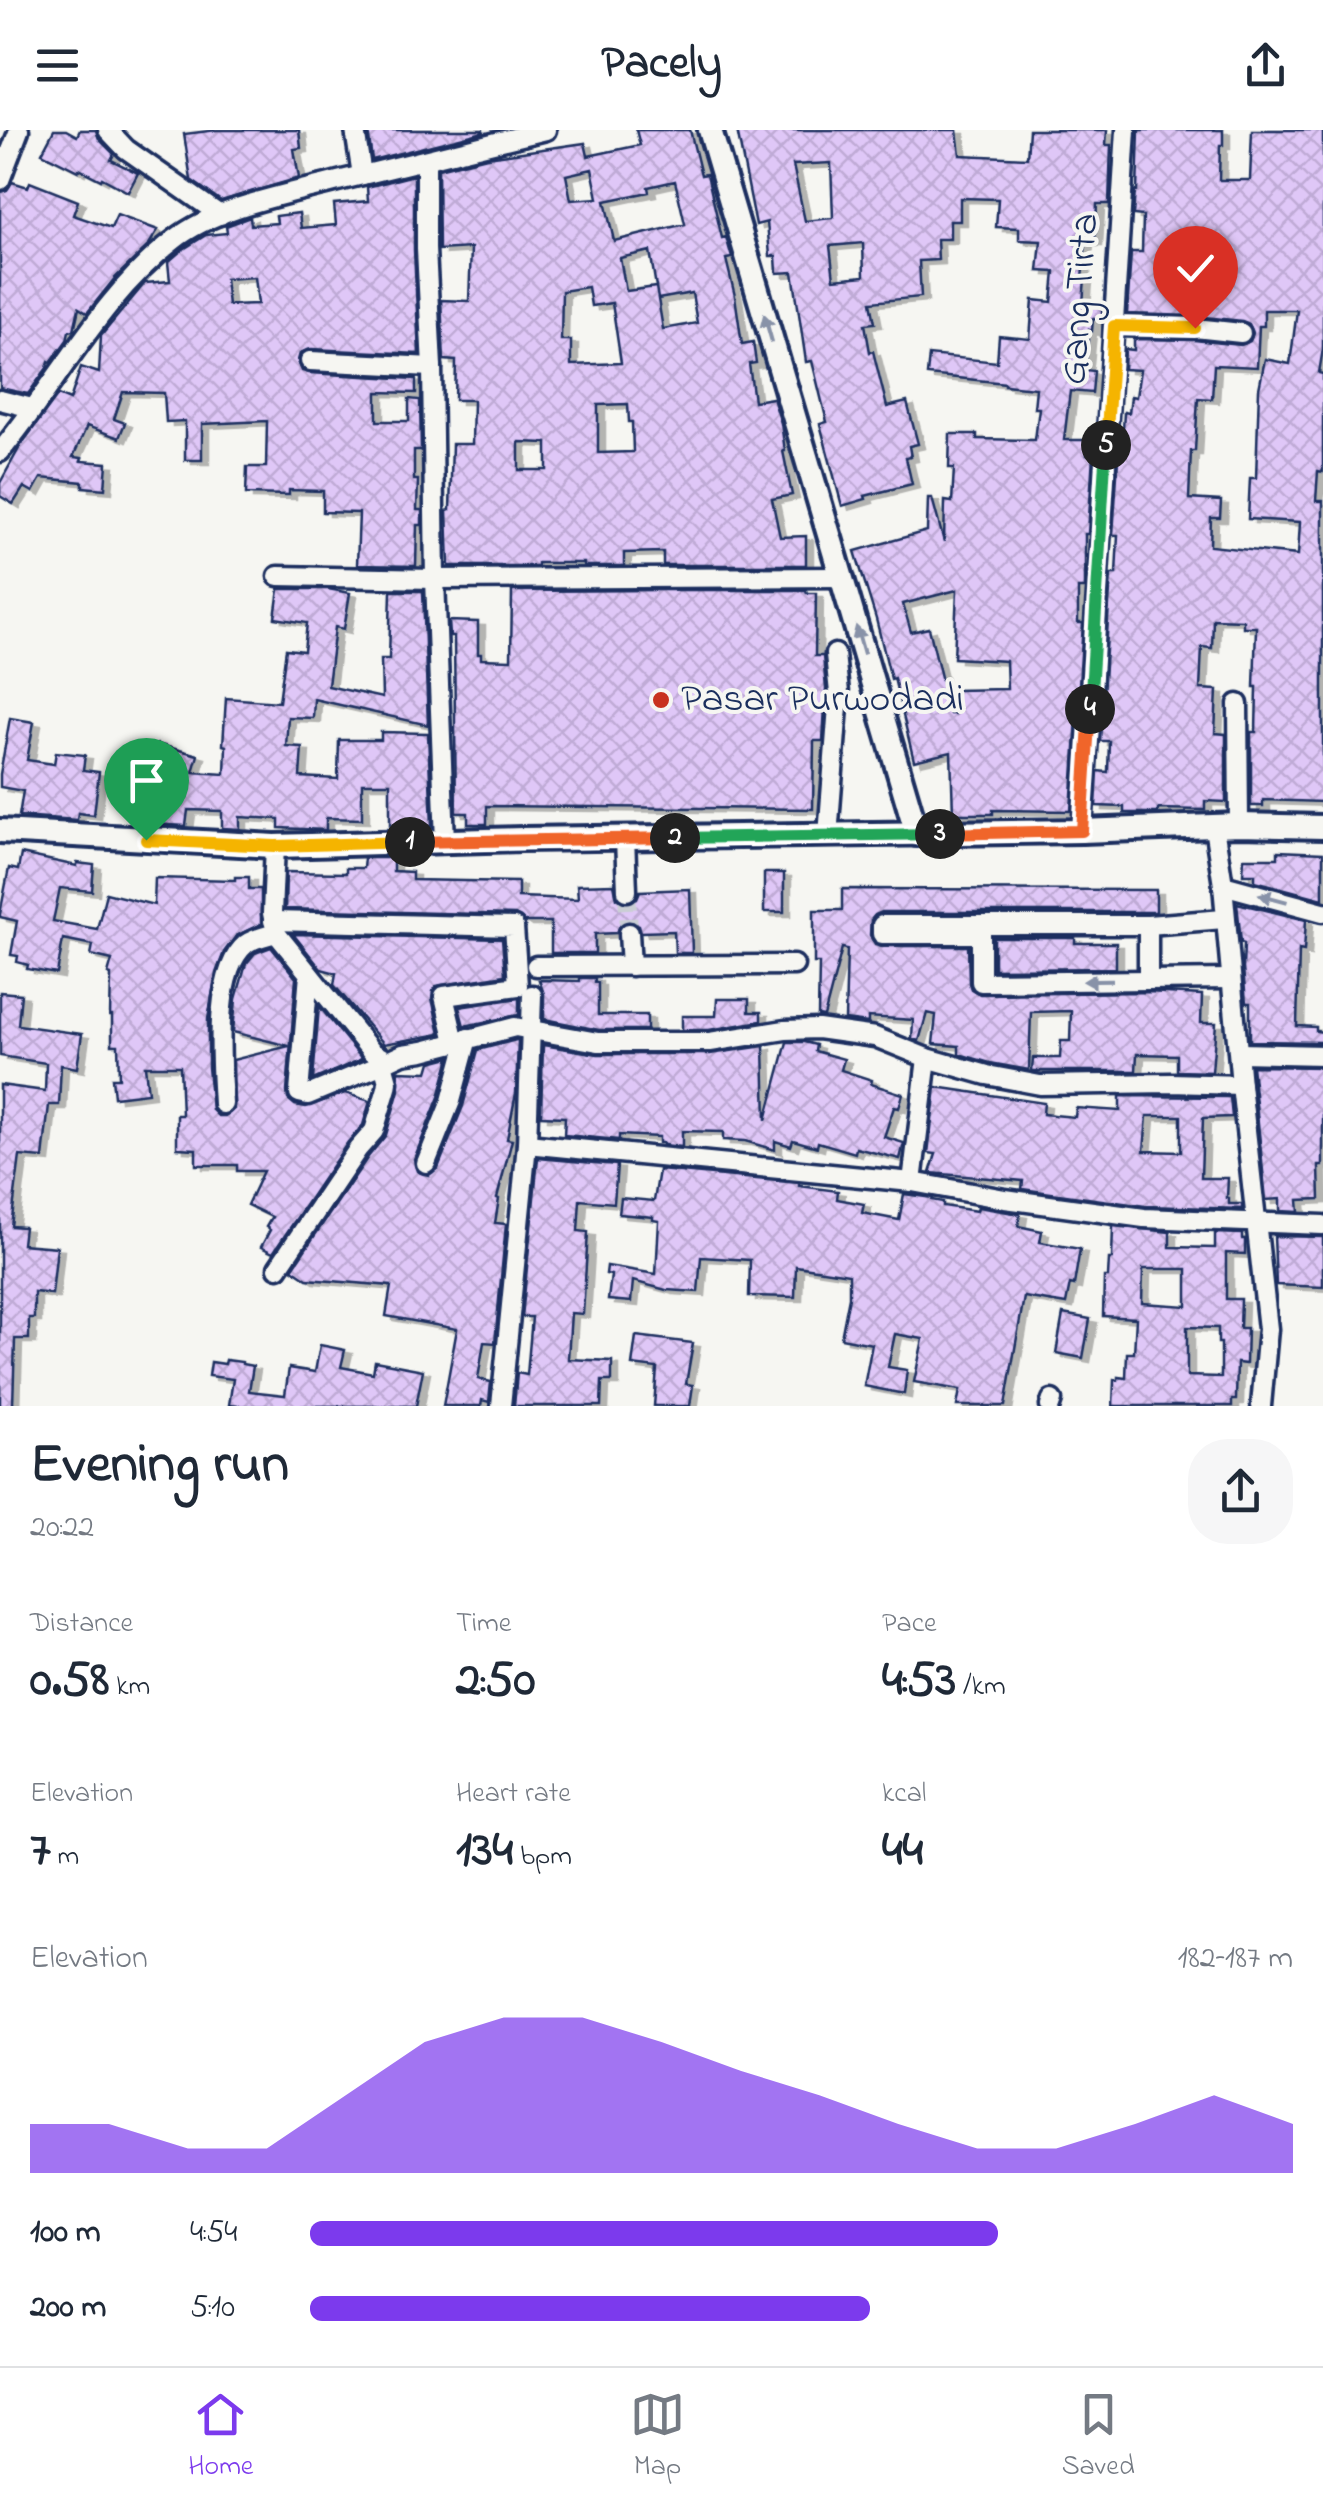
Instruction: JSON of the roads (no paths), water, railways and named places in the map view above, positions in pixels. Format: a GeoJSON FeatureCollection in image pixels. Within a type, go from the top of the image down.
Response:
{"type":"FeatureCollection","features":[{"type":"Feature","properties":{"kind":"main road"},"geometry":{"type":"LineString","coordinates":[[710,130],[917,834]]}},
{"type":"Feature","properties":{"kind":"main road"},"geometry":{"type":"LineString","coordinates":[[0,853],[8,832],[275,846],[1239,825],[1323,827]]}},
{"type":"Feature","properties":{"kind":"street"},"geometry":{"type":"LineString","coordinates":[[2,175],[18,130]]}},
{"type":"Feature","properties":{"kind":"street"},"geometry":{"type":"LineString","coordinates":[[108,130],[126,149],[220,215]]}},
{"type":"Feature","properties":{"kind":"street"},"geometry":{"type":"LineString","coordinates":[[355,130],[362,175]]}},
{"type":"Feature","properties":{"kind":"street"},"geometry":{"type":"LineString","coordinates":[[0,452],[76,347],[142,269],[176,238],[236,207],[546,130]]}},
{"type":"Feature","properties":{"kind":"street","name":"Gang Tirta"},"geometry":{"type":"LineString","coordinates":[[1082,831],[1126,130]]}},
{"type":"Feature","properties":{"kind":"street"},"geometry":{"type":"LineString","coordinates":[[426,160],[445,842]]}},
{"type":"Feature","properties":{"kind":"street"},"geometry":{"type":"LineString","coordinates":[[1114,326],[1242,333]]}},
{"type":"Feature","properties":{"kind":"street"},"geometry":{"type":"LineString","coordinates":[[310,361],[432,367]]}},
{"type":"Feature","properties":{"kind":"street"},"geometry":{"type":"LineString","coordinates":[[0,400],[32,408]]}},
{"type":"Feature","properties":{"kind":"street"},"geometry":{"type":"LineString","coordinates":[[278,576],[841,577]]}},
{"type":"Feature","properties":{"kind":"street"},"geometry":{"type":"LineString","coordinates":[[828,836],[839,693],[835,654]]}},
{"type":"Feature","properties":{"kind":"street"},"geometry":{"type":"LineString","coordinates":[[1238,704],[1239,825]]}},
{"type":"Feature","properties":{"kind":"street"},"geometry":{"type":"LineString","coordinates":[[1214,826],[1268,1329],[1261,1406]]}},
{"type":"Feature","properties":{"kind":"street"},"geometry":{"type":"LineString","coordinates":[[625,838],[628,891]]}},
{"type":"Feature","properties":{"kind":"street"},"geometry":{"type":"LineString","coordinates":[[275,846],[274,927],[372,1052],[386,1063],[387,1088],[374,1131],[278,1268]]}},
{"type":"Feature","properties":{"kind":"street"},"geometry":{"type":"LineString","coordinates":[[1223,885],[1323,912]]}},
{"type":"Feature","properties":{"kind":"street"},"geometry":{"type":"LineString","coordinates":[[1224,920],[981,930],[982,982],[1230,979]]}},
{"type":"Feature","properties":{"kind":"street"},"geometry":{"type":"LineString","coordinates":[[1148,925],[1148,980]]}},
{"type":"Feature","properties":{"kind":"street"},"geometry":{"type":"LineString","coordinates":[[222,1104],[219,1021],[223,997],[242,947],[274,927],[514,927],[518,986],[444,996],[461,1040],[451,1101],[426,1163]]}},
{"type":"Feature","properties":{"kind":"street"},"geometry":{"type":"LineString","coordinates":[[630,933],[631,966]]}},
{"type":"Feature","properties":{"kind":"street"},"geometry":{"type":"LineString","coordinates":[[536,966],[794,965]]}},
{"type":"Feature","properties":{"kind":"street"},"geometry":{"type":"LineString","coordinates":[[308,974],[300,1093],[308,1096],[403,1054],[515,1027],[598,1042],[710,1042],[818,1029],[875,1037],[987,1076],[1040,1086],[1241,1085]]}},
{"type":"Feature","properties":{"kind":"street"},"geometry":{"type":"LineString","coordinates":[[502,1406],[527,1144],[532,995]]}},
{"type":"Feature","properties":{"kind":"street"},"geometry":{"type":"LineString","coordinates":[[1238,1053],[1323,1055]]}},
{"type":"Feature","properties":{"kind":"street"},"geometry":{"type":"LineString","coordinates":[[912,1182],[927,1058]]}},
{"type":"Feature","properties":{"kind":"street"},"geometry":{"type":"LineString","coordinates":[[527,1144],[912,1182],[1144,1218],[1323,1225]]}},
{"type":"Feature","properties":{"kind":"tunnel"},"geometry":{"type":"LineString","coordinates":[[627,891],[629,933]]}},
{"type":"Feature","properties":{"kind":"place","name":"Pasar Purwodadi"},"geometry":{"type":"Point","coordinates":[661,700]}}]}
